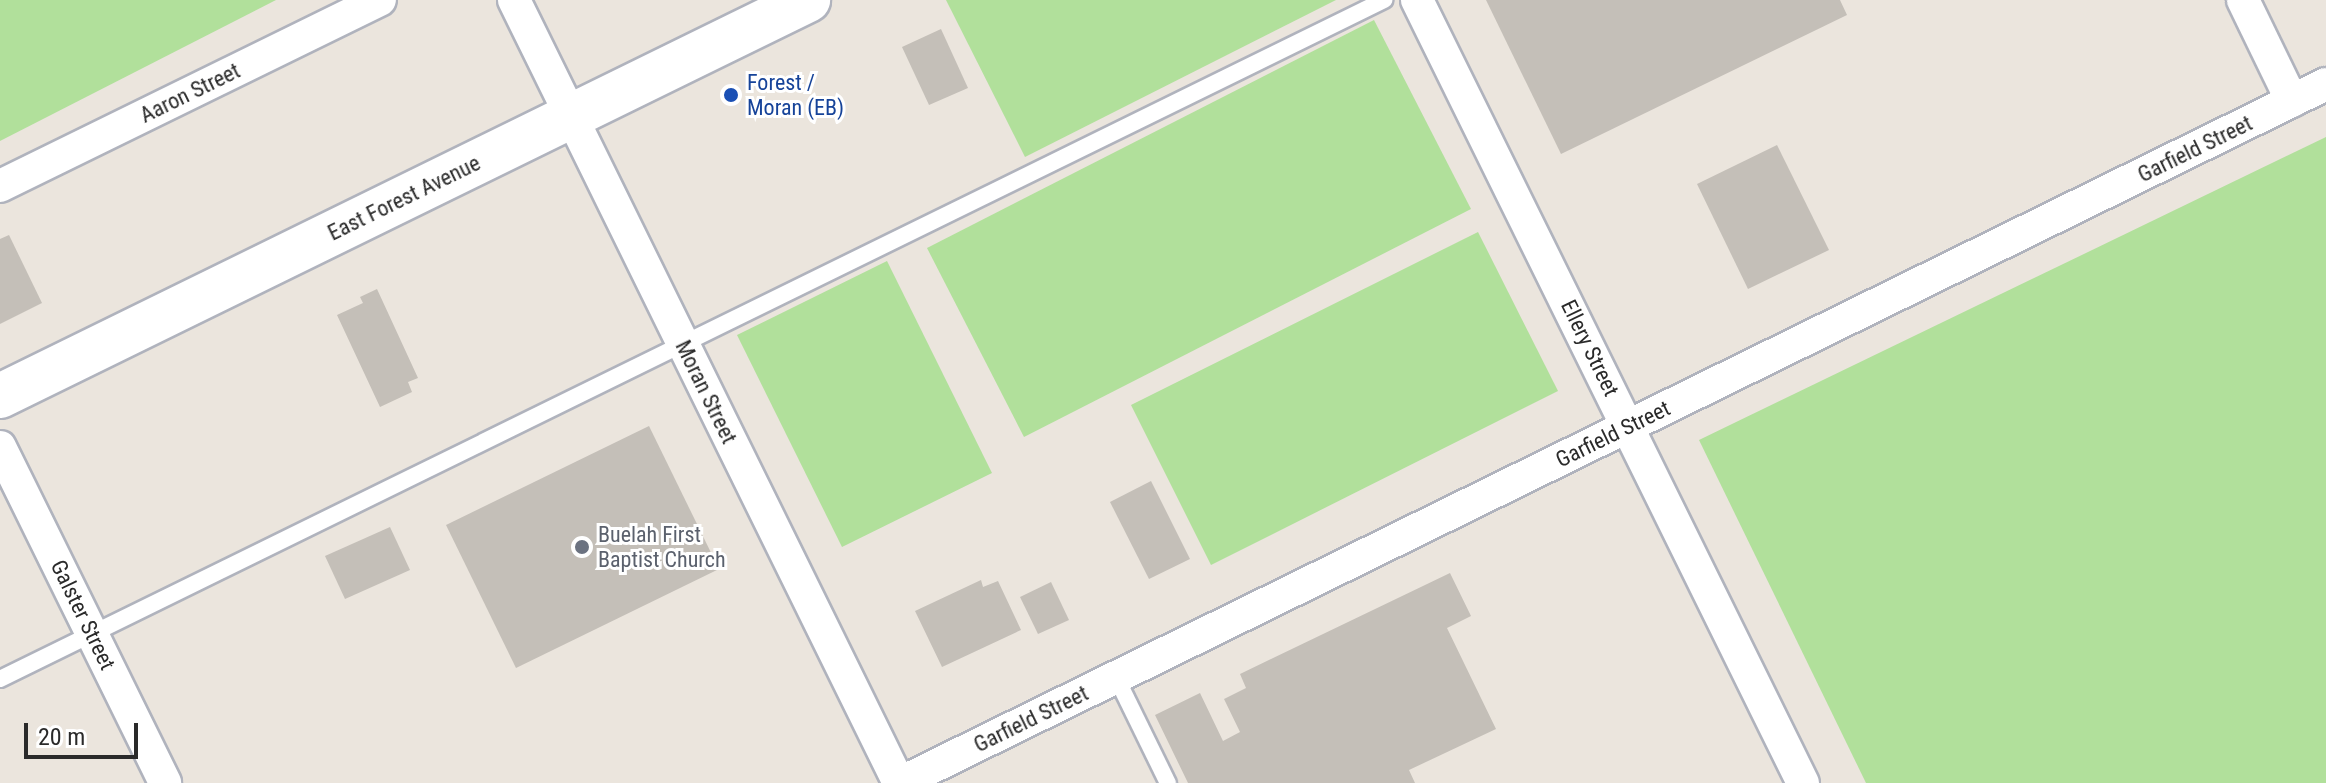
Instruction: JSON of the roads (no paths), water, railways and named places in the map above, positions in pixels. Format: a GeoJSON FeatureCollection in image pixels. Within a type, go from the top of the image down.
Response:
{"type":"FeatureCollection","features":[{"type":"Feature","properties":{"kind":"main road","name":"East Forest Avenue"},"geometry":{"type":"LineString","coordinates":[[0,396],[570,116],[782,6]]}},
{"type":"Feature","properties":{"kind":"street","name":"Aaron Street"},"geometry":{"type":"LineString","coordinates":[[0,186],[380,0]]}},
{"type":"Feature","properties":{"kind":"street","name":"Moran Street"},"geometry":{"type":"LineString","coordinates":[[514,0],[900,783]]}},
{"type":"Feature","properties":{"kind":"street","name":"Ellery Street"},"geometry":{"type":"LineString","coordinates":[[1417,0],[1803,783]]}},
{"type":"Feature","properties":{"kind":"street"},"geometry":{"type":"LineString","coordinates":[[2243,0],[2292,101]]}},
{"type":"Feature","properties":{"kind":"street","name":"Garfield Street"},"geometry":{"type":"LineString","coordinates":[[900,783],[2326,84]]}},
{"type":"Feature","properties":{"kind":"street","name":"Galster Street"},"geometry":{"type":"LineString","coordinates":[[0,447],[165,783]]}},
{"type":"Feature","properties":{"kind":"lane"},"geometry":{"type":"LineString","coordinates":[[0,679],[1384,0]]}},
{"type":"Feature","properties":{"kind":"lane"},"geometry":{"type":"LineString","coordinates":[[1116,677],[1168,783]]}},
{"type":"Feature","properties":{"kind":"place","name":"Forest / Moran (EB)"},"geometry":{"type":"Point","coordinates":[731,95]}},
{"type":"Feature","properties":{"kind":"place","name":"Buelah First Baptist Church"},"geometry":{"type":"Point","coordinates":[582,547]}}]}
